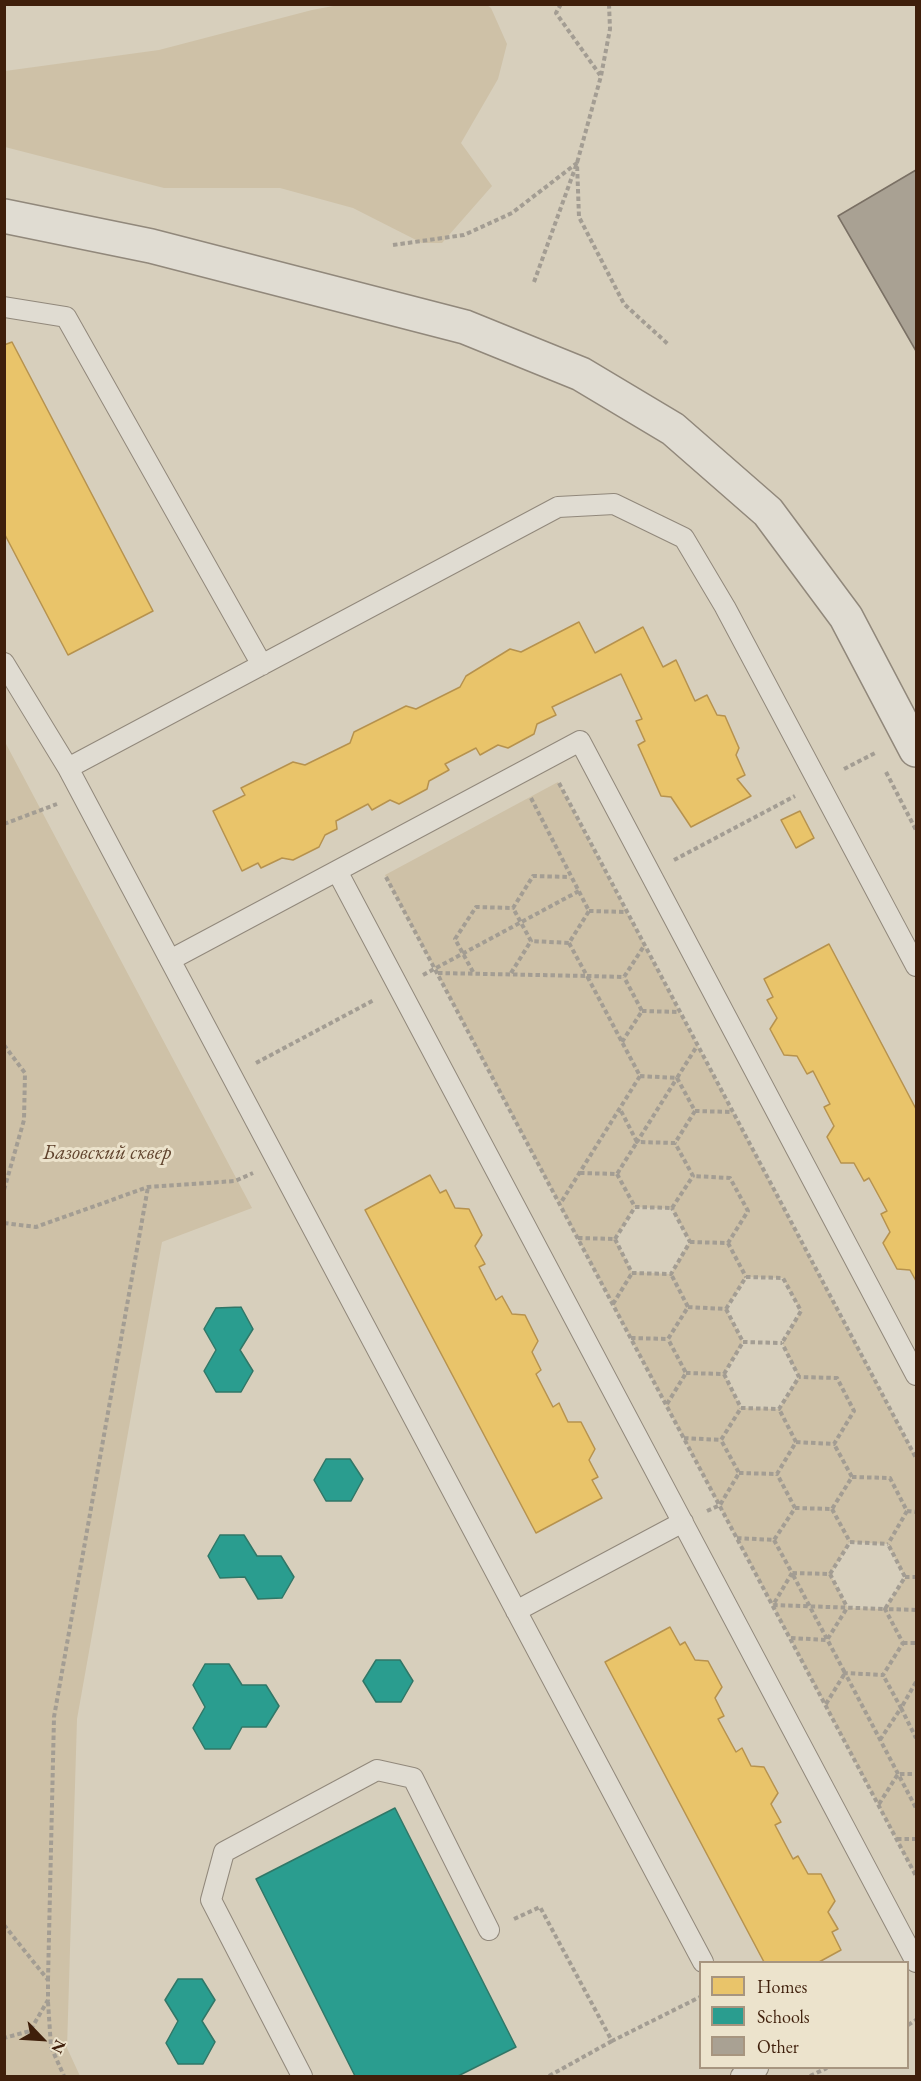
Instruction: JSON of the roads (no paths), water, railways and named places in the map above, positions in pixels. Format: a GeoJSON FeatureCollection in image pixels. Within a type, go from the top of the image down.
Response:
{"type":"FeatureCollection","features":[{"type":"Feature","properties":{"kind":"street"},"geometry":{"type":"LineString","coordinates":[[4,216],[151,246],[465,327],[581,374],[673,429],[768,512],[846,617],[913,742]]}},
{"type":"Feature","properties":{"kind":"lane"},"geometry":{"type":"LineString","coordinates":[[4,307],[66,317],[262,665]]}},
{"type":"Feature","properties":{"kind":"lane"},"geometry":{"type":"LineString","coordinates":[[68,768],[558,507],[614,504],[684,538],[725,607],[916,966]]}},
{"type":"Feature","properties":{"kind":"lane"},"geometry":{"type":"LineString","coordinates":[[4,663],[68,768],[702,1961]]}},
{"type":"Feature","properties":{"kind":"lane"},"geometry":{"type":"LineString","coordinates":[[170,960],[580,741],[916,1375]]}},
{"type":"Feature","properties":{"kind":"lane"},"geometry":{"type":"LineString","coordinates":[[337,871],[916,1962]]}},
{"type":"Feature","properties":{"kind":"lane"},"geometry":{"type":"LineString","coordinates":[[516,1611],[683,1522]]}},
{"type":"Feature","properties":{"kind":"lane"},"geometry":{"type":"LineString","coordinates":[[302,2076],[212,1900],[224,1852],[377,1770],[413,1778],[489,1930]]}},
{"type":"Feature","properties":{"kind":"park label","name":"Базовский сквер"},"geometry":{"type":"Point","coordinates":[107,1153]}}]}
